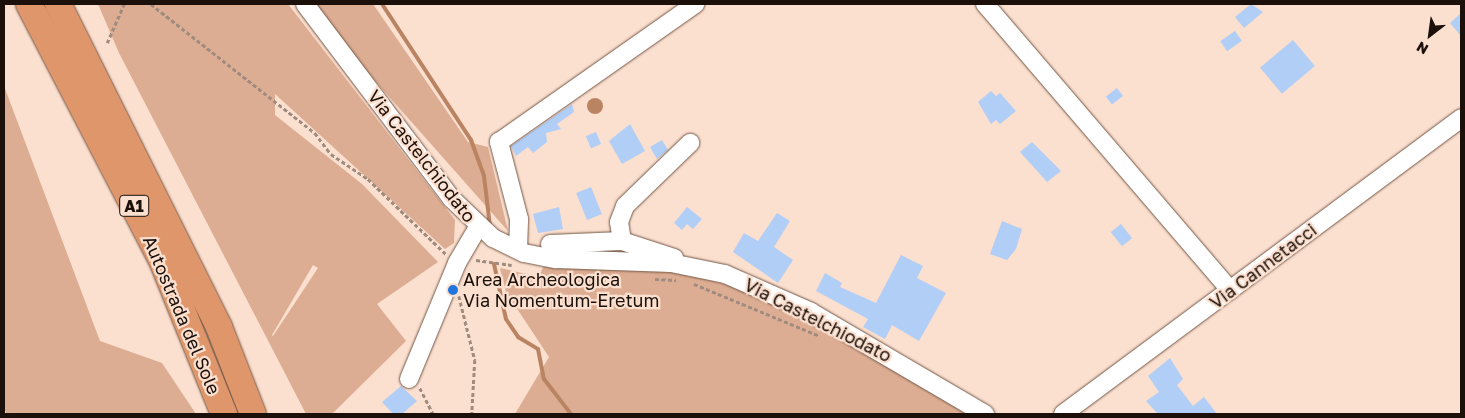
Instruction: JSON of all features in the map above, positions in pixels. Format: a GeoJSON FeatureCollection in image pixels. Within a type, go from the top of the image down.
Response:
{"type":"FeatureCollection","features":[{"type":"Feature","properties":{"kind":"highway","name":"Autostrada del Sole"},"geometry":{"type":"LineString","coordinates":[[29,4],[163,263],[224,414]]}},
{"type":"Feature","properties":{"kind":"highway","name":"Autostrada del Sole"},"geometry":{"type":"LineString","coordinates":[[58,4],[211,309],[253,414]]}},
{"type":"Feature","properties":{"kind":"street","name":"Via Castelchiodato"},"geometry":{"type":"LineString","coordinates":[[305,4],[478,227],[518,250],[556,259],[741,280],[811,312],[985,414]]}},
{"type":"Feature","properties":{"kind":"street"},"geometry":{"type":"LineString","coordinates":[[518,250],[519,219],[498,150],[505,137],[694,4]]}},
{"type":"Feature","properties":{"kind":"street"},"geometry":{"type":"LineString","coordinates":[[985,4],[1230,290]]}},
{"type":"Feature","properties":{"kind":"street","name":"Via Cannetacci"},"geometry":{"type":"LineString","coordinates":[[1063,414],[1461,118]]}},
{"type":"Feature","properties":{"kind":"street"},"geometry":{"type":"LineString","coordinates":[[622,241],[620,222],[625,206],[690,142]]}},
{"type":"Feature","properties":{"kind":"street"},"geometry":{"type":"LineString","coordinates":[[409,379],[455,271],[478,227]]}},
{"type":"Feature","properties":{"kind":"street"},"geometry":{"type":"LineString","coordinates":[[550,244],[622,241],[691,274]]}},
{"type":"Feature","properties":{"kind":"path"},"geometry":{"type":"LineString","coordinates":[[118,4],[121,8]]}},
{"type":"Feature","properties":{"kind":"path"},"geometry":{"type":"LineString","coordinates":[[107,43],[124,4]]}},
{"type":"Feature","properties":{"kind":"path"},"geometry":{"type":"LineString","coordinates":[[152,4],[315,133],[331,154],[368,179],[455,271],[475,360],[472,414]]}},
{"type":"Feature","properties":{"kind":"path"},"geometry":{"type":"LineString","coordinates":[[691,274],[828,340]]}},
{"type":"Feature","properties":{"kind":"path"},"geometry":{"type":"LineString","coordinates":[[644,278],[679,281]]}},
{"type":"Feature","properties":{"kind":"path"},"geometry":{"type":"LineString","coordinates":[[409,379],[423,390],[433,414]]}},
{"type":"Feature","properties":{"kind":"shaded area"},"geometry":{"type":"Polygon","coordinates":[[[98,4],[288,4],[455,220],[454,243],[445,249],[275,94],[275,115],[362,184],[438,262],[377,304],[406,341],[332,414],[306,414],[119,53],[98,4]],[[313,265],[273,336],[318,268],[313,265]]]}},
{"type":"Feature","properties":{"kind":"shaded area"},"geometry":{"type":"Polygon","coordinates":[[[315,4],[373,4],[468,142],[488,147],[508,231],[361,65],[315,4]]]}},
{"type":"Feature","properties":{"kind":"shaded area"},"geometry":{"type":"Polygon","coordinates":[[[4,86],[100,341],[162,363],[196,414],[7,414],[4,409],[4,86]]]}},
{"type":"Feature","properties":{"kind":"shaded area"},"geometry":{"type":"Polygon","coordinates":[[[592,98],[598,98],[603,103],[601,112],[592,114],[587,109],[587,103],[592,98]]]}},
{"type":"Feature","properties":{"kind":"shaded area"},"geometry":{"type":"Polygon","coordinates":[[[543,267],[662,269],[741,288],[885,363],[966,414],[515,414],[549,357],[506,292],[500,268],[539,277],[543,267]]]}},
{"type":"Feature","properties":{"kind":"building"},"geometry":{"type":"Polygon","coordinates":[[[1251,4],[1263,12],[1244,28],[1235,17],[1251,4]]]}},
{"type":"Feature","properties":{"kind":"building"},"geometry":{"type":"Polygon","coordinates":[[[1461,13],[1461,36],[1450,23],[1461,13]]]}},
{"type":"Feature","properties":{"kind":"building"},"geometry":{"type":"Polygon","coordinates":[[[1235,31],[1242,41],[1227,51],[1220,41],[1235,31]]]}},
{"type":"Feature","properties":{"kind":"building"},"geometry":{"type":"Polygon","coordinates":[[[1293,40],[1315,66],[1282,94],[1260,68],[1293,40]]]}},
{"type":"Feature","properties":{"kind":"building"},"geometry":{"type":"Polygon","coordinates":[[[1117,88],[1123,96],[1112,104],[1106,96],[1117,88]]]}},
{"type":"Feature","properties":{"kind":"building"},"geometry":{"type":"Polygon","coordinates":[[[991,91],[996,96],[1000,93],[1016,111],[1000,124],[996,120],[991,124],[978,102],[991,91]]]}},
{"type":"Feature","properties":{"kind":"building"},"geometry":{"type":"Polygon","coordinates":[[[572,104],[574,112],[557,124],[561,129],[546,133],[547,142],[533,153],[528,147],[516,156],[511,146],[572,104]]]}},
{"type":"Feature","properties":{"kind":"building"},"geometry":{"type":"Polygon","coordinates":[[[630,124],[645,151],[622,164],[609,141],[630,124]]]}},
{"type":"Feature","properties":{"kind":"building"},"geometry":{"type":"Polygon","coordinates":[[[596,132],[601,144],[591,148],[586,136],[596,132]]]}},
{"type":"Feature","properties":{"kind":"building"},"geometry":{"type":"Polygon","coordinates":[[[662,140],[668,150],[657,159],[650,147],[662,140]]]}},
{"type":"Feature","properties":{"kind":"building"},"geometry":{"type":"Polygon","coordinates":[[[1032,142],[1061,171],[1047,182],[1020,152],[1032,142]]]}},
{"type":"Feature","properties":{"kind":"building"},"geometry":{"type":"Polygon","coordinates":[[[591,187],[602,214],[587,220],[576,193],[591,187]]]}},
{"type":"Feature","properties":{"kind":"building"},"geometry":{"type":"Polygon","coordinates":[[[559,207],[563,229],[538,233],[533,214],[559,207]]]}},
{"type":"Feature","properties":{"kind":"building"},"geometry":{"type":"Polygon","coordinates":[[[687,207],[702,219],[693,229],[687,224],[682,230],[674,223],[687,207]]]}},
{"type":"Feature","properties":{"kind":"building"},"geometry":{"type":"Polygon","coordinates":[[[777,213],[790,221],[774,247],[793,260],[778,283],[733,252],[744,233],[758,241],[777,213]]]}},
{"type":"Feature","properties":{"kind":"building"},"geometry":{"type":"Polygon","coordinates":[[[1002,221],[1022,229],[1016,249],[1007,260],[990,254],[1002,221]]]}},
{"type":"Feature","properties":{"kind":"building"},"geometry":{"type":"Polygon","coordinates":[[[1121,224],[1132,238],[1122,246],[1111,232],[1121,224]]]}},
{"type":"Feature","properties":{"kind":"building"},"geometry":{"type":"Polygon","coordinates":[[[901,255],[923,266],[917,278],[946,293],[919,341],[892,325],[885,339],[863,327],[868,319],[816,291],[825,273],[842,283],[840,287],[876,303],[901,255]]]}},
{"type":"Feature","properties":{"kind":"building"},"geometry":{"type":"Polygon","coordinates":[[[1170,358],[1183,379],[1177,385],[1193,406],[1204,397],[1217,414],[1158,414],[1146,401],[1159,392],[1148,376],[1170,358]]]}},
{"type":"Feature","properties":{"kind":"building"},"geometry":{"type":"Polygon","coordinates":[[[401,386],[417,401],[402,414],[393,414],[382,402],[401,386]]]}},
{"type":"Feature","properties":{"kind":"waterway"},"geometry":{"type":"LineString","coordinates":[[382,4],[471,140],[484,176],[490,226]]}},
{"type":"Feature","properties":{"kind":"waterway"},"geometry":{"type":"LineString","coordinates":[[494,264],[506,319],[518,337],[538,349],[544,379],[571,414]]}},
{"type":"Feature","properties":{"kind":"place","name":"Area Archeologica Via Nomentum-Eretum"},"geometry":{"type":"Point","coordinates":[453,290]}}]}
